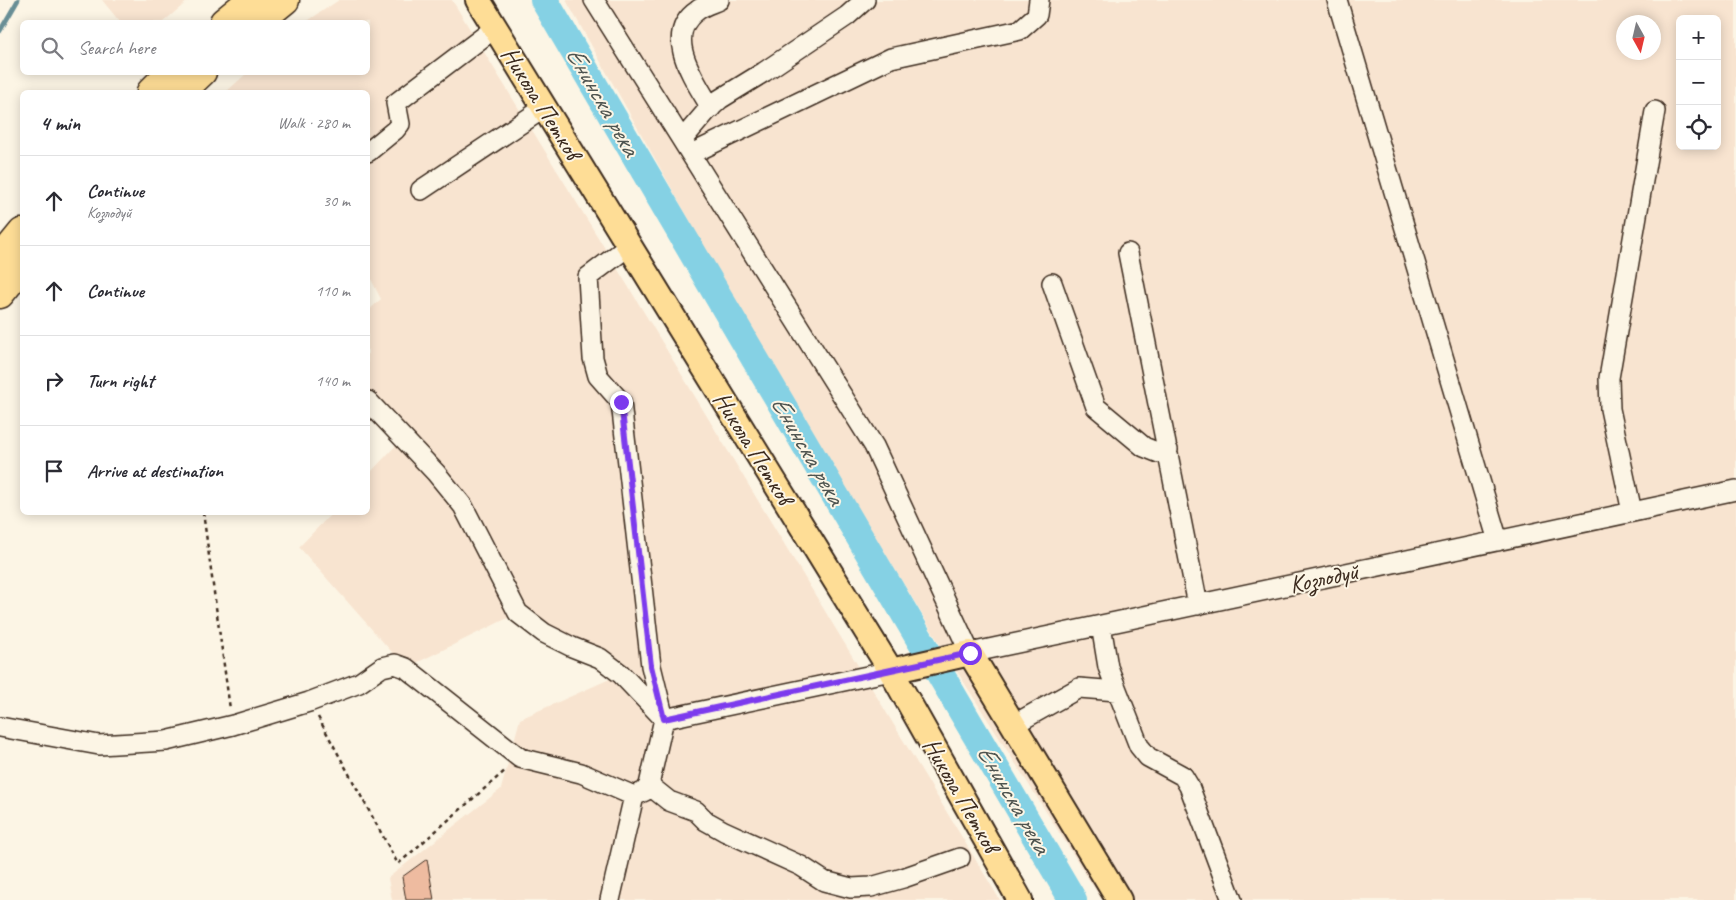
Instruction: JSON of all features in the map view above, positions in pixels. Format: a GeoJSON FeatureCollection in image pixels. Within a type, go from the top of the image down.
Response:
{"type":"FeatureCollection","features":[{"type":"Feature","properties":{"kind":"highway"},"geometry":{"type":"LineString","coordinates":[[226,20],[251,0]]}},
{"type":"Feature","properties":{"kind":"highway"},"geometry":{"type":"LineString","coordinates":[[260,20],[285,0]]}},
{"type":"Feature","properties":{"kind":"highway"},"geometry":{"type":"LineString","coordinates":[[153,90],[168,75]]}},
{"type":"Feature","properties":{"kind":"highway"},"geometry":{"type":"LineString","coordinates":[[183,90],[199,75]]}},
{"type":"Feature","properties":{"kind":"highway"},"geometry":{"type":"LineString","coordinates":[[0,260],[20,235]]}},
{"type":"Feature","properties":{"kind":"highway"},"geometry":{"type":"LineString","coordinates":[[0,294],[20,269]]}},
{"type":"Feature","properties":{"kind":"main road","name":"Никола Петков"},"geometry":{"type":"LineString","coordinates":[[478,0],[629,246],[901,669],[1020,900]]}},
{"type":"Feature","properties":{"kind":"main road","name":"Козлодуй"},"geometry":{"type":"LineString","coordinates":[[901,669],[961,655]]}},
{"type":"Feature","properties":{"kind":"main road"},"geometry":{"type":"LineString","coordinates":[[961,655],[1013,725],[1119,900]]}},
{"type":"Feature","properties":{"kind":"street"},"geometry":{"type":"LineString","coordinates":[[594,0],[874,446],[961,655]]}},
{"type":"Feature","properties":{"kind":"street"},"geometry":{"type":"LineString","coordinates":[[710,108],[689,71],[682,53],[682,34],[686,21],[698,9],[720,0]]}},
{"type":"Feature","properties":{"kind":"street"},"geometry":{"type":"LineString","coordinates":[[686,147],[710,108],[720,99],[840,21],[866,0]]}},
{"type":"Feature","properties":{"kind":"street"},"geometry":{"type":"LineString","coordinates":[[686,147],[891,58],[1020,30],[1037,15],[1040,0]]}},
{"type":"Feature","properties":{"kind":"street"},"geometry":{"type":"LineString","coordinates":[[1337,0],[1498,541]]}},
{"type":"Feature","properties":{"kind":"street"},"geometry":{"type":"LineString","coordinates":[[370,150],[400,124],[396,103],[495,28]]}},
{"type":"Feature","properties":{"kind":"street"},"geometry":{"type":"LineString","coordinates":[[421,190],[544,108]]}},
{"type":"Feature","properties":{"kind":"street"},"geometry":{"type":"LineString","coordinates":[[1632,512],[1610,409],[1609,378],[1655,111]]}},
{"type":"Feature","properties":{"kind":"street"},"geometry":{"type":"LineString","coordinates":[[610,900],[664,719],[651,666],[621,402],[598,376],[593,358],[588,277],[629,246]]}},
{"type":"Feature","properties":{"kind":"street"},"geometry":{"type":"LineString","coordinates":[[1128,253],[1198,605]]}},
{"type":"Feature","properties":{"kind":"street"},"geometry":{"type":"LineString","coordinates":[[1052,283],[1096,407],[1144,448],[1158,453],[1168,450]]}},
{"type":"Feature","properties":{"kind":"street"},"geometry":{"type":"LineString","coordinates":[[370,402],[464,506],[518,613],[544,633],[572,648],[600,658],[621,674],[664,719]]}},
{"type":"Feature","properties":{"kind":"street","name":"Козлодуй"},"geometry":{"type":"LineString","coordinates":[[961,655],[1736,490]]}},
{"type":"Feature","properties":{"kind":"street"},"geometry":{"type":"LineString","coordinates":[[1100,626],[1108,667],[1139,746],[1148,757],[1183,776],[1189,786],[1232,900]]}},
{"type":"Feature","properties":{"kind":"street"},"geometry":{"type":"LineString","coordinates":[[0,727],[99,745],[166,741],[232,725],[309,702],[359,683],[382,667],[395,664],[406,668],[520,758],[642,791],[696,811],[706,821],[724,831],[801,866],[824,881],[851,888],[871,887],[904,878],[960,858]]}},
{"type":"Feature","properties":{"kind":"street"},"geometry":{"type":"LineString","coordinates":[[664,719],[901,669]]}},
{"type":"Feature","properties":{"kind":"street"},"geometry":{"type":"LineString","coordinates":[[1013,725],[1079,688],[1117,691]]}},
{"type":"Feature","properties":{"kind":"path"},"geometry":{"type":"LineString","coordinates":[[203,515],[232,725]]}},
{"type":"Feature","properties":{"kind":"path"},"geometry":{"type":"LineString","coordinates":[[309,702],[398,864],[520,758]]}},
{"type":"Feature","properties":{"kind":"shaded area"},"geometry":{"type":"Polygon","coordinates":[[[102,0],[189,0],[165,20],[118,20],[102,0]]]}},
{"type":"Feature","properties":{"kind":"shaded area"},"geometry":{"type":"Polygon","coordinates":[[[339,0],[452,0],[628,286],[1000,900],[392,900],[388,878],[501,789],[520,719],[621,674],[518,613],[406,668],[299,547],[330,515],[370,515],[370,473],[403,438],[370,403],[370,309],[381,299],[370,277],[370,90],[228,90],[245,75],[370,75],[370,20],[309,20],[339,0]]]}},
{"type":"Feature","properties":{"kind":"shaded area"},"geometry":{"type":"Polygon","coordinates":[[[566,0],[1736,0],[1736,900],[1102,900],[941,646],[747,323],[566,0]]]}},
{"type":"Feature","properties":{"kind":"building"},"geometry":{"type":"Polygon","coordinates":[[[427,859],[434,900],[406,900],[402,877],[427,859]]]}},
{"type":"Feature","properties":{"kind":"waterway"},"geometry":{"type":"LineString","coordinates":[[0,31],[18,0]]}},
{"type":"Feature","properties":{"kind":"waterway","name":"Енинска река"},"geometry":{"type":"LineString","coordinates":[[544,0],[1073,900]]}},
{"type":"Feature","properties":{"kind":"route"},"geometry":{"type":"LineString","coordinates":[[621,402],[651,666],[664,719],[891,672],[970,653]]}}]}
